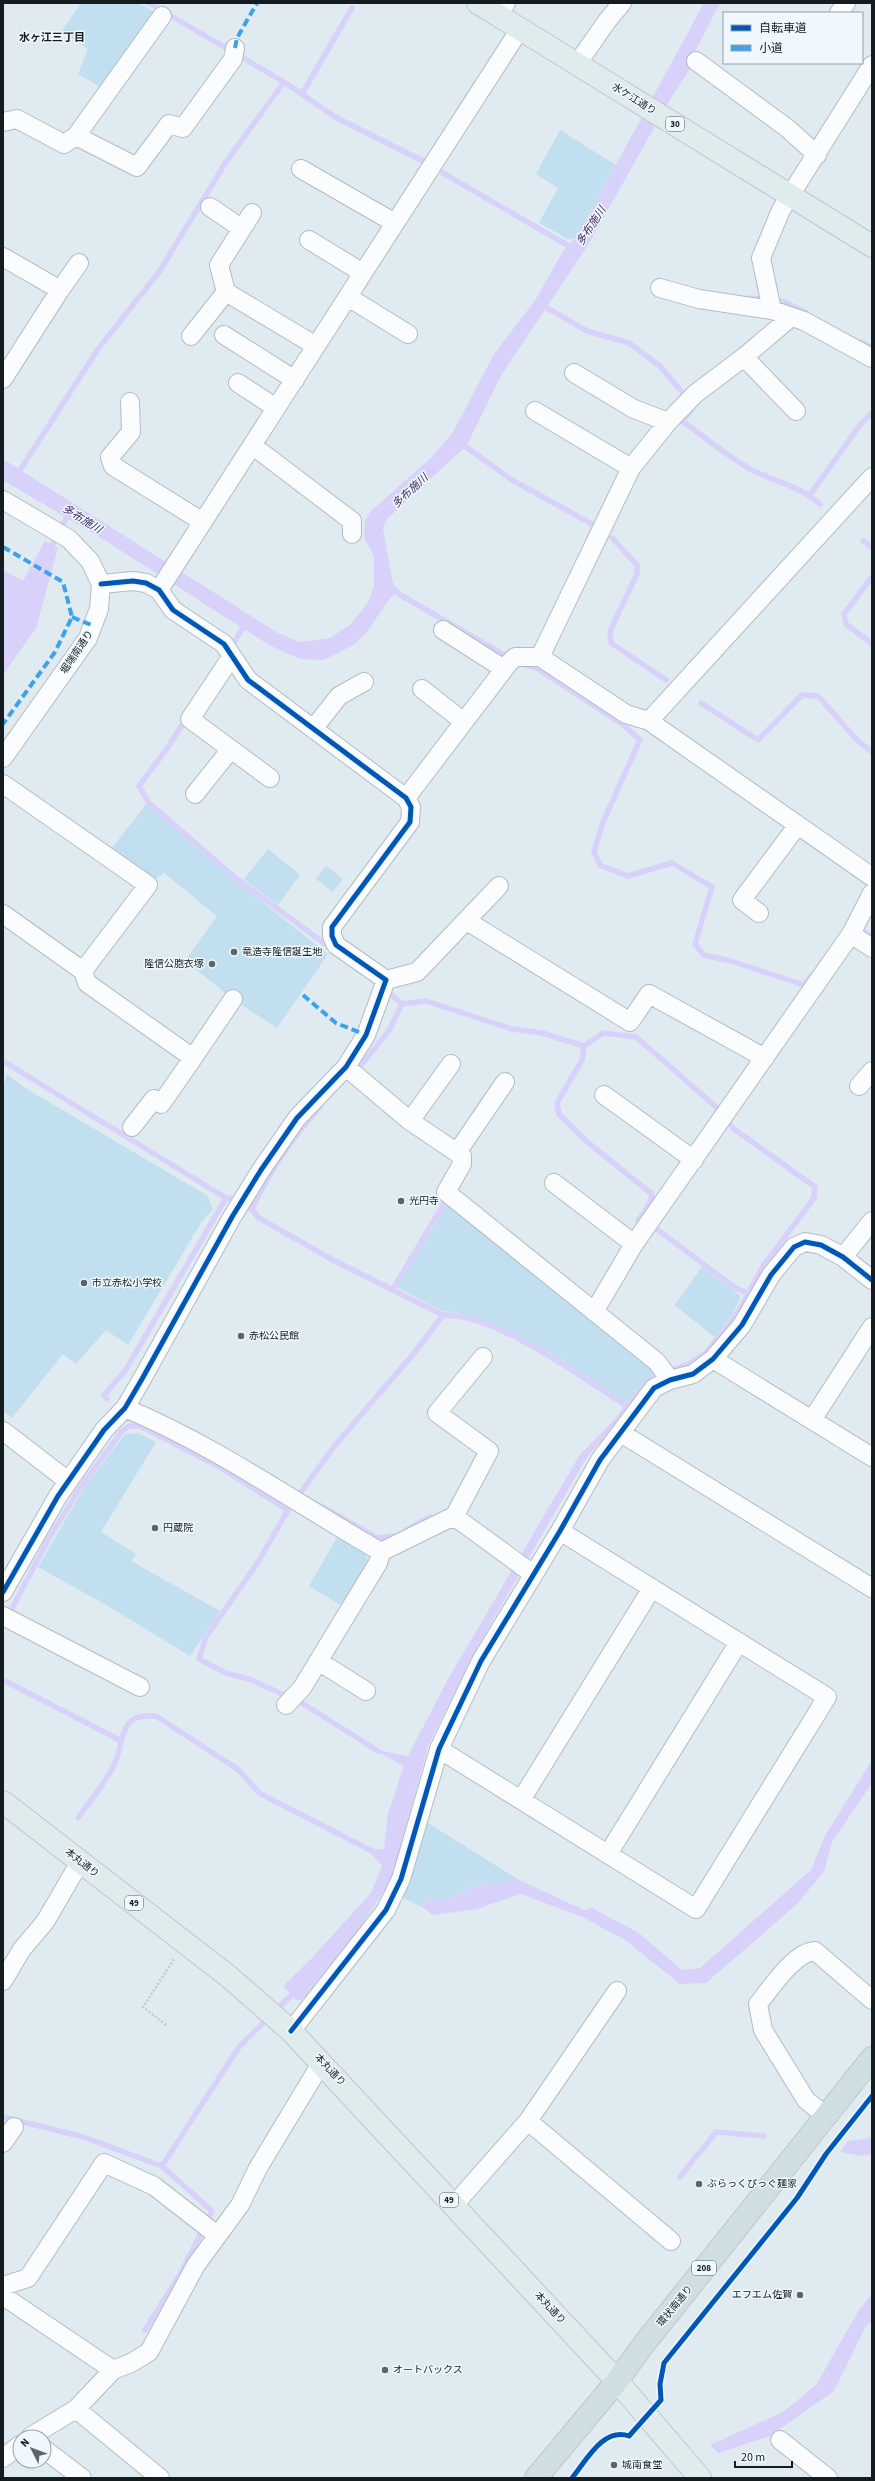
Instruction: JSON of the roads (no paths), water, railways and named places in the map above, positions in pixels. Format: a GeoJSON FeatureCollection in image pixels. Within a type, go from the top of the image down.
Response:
{"type":"FeatureCollection","features":[{"type":"Feature","properties":{"kind":"highway","name":"環状南通り"},"geometry":{"type":"LineString","coordinates":[[536,2478],[617,2381],[644,2344],[872,2058]]}},
{"type":"Feature","properties":{"kind":"main road","name":"水ケ江通り"},"geometry":{"type":"LineString","coordinates":[[478,3],[502,9],[520,29],[872,246]]}},
{"type":"Feature","properties":{"kind":"main road","name":"本丸通り"},"geometry":{"type":"LineString","coordinates":[[3,1802],[228,1976],[285,2026],[322,2062],[617,2381]]}},
{"type":"Feature","properties":{"kind":"main road","name":"49"},"geometry":{"type":"LineString","coordinates":[[617,2381],[700,2478]]}},
{"type":"Feature","properties":{"kind":"street"},"geometry":{"type":"LineString","coordinates":[[577,64],[607,21],[622,3]]}},
{"type":"Feature","properties":{"kind":"street"},"geometry":{"type":"LineString","coordinates":[[840,12],[846,3]]}},
{"type":"Feature","properties":{"kind":"street"},"geometry":{"type":"LineString","coordinates":[[3,122],[17,120],[64,144],[76,136],[162,16]]}},
{"type":"Feature","properties":{"kind":"street"},"geometry":{"type":"LineString","coordinates":[[162,586],[520,29]]}},
{"type":"Feature","properties":{"kind":"street"},"geometry":{"type":"LineString","coordinates":[[76,136],[137,167],[169,124],[183,128],[234,54]]}},
{"type":"Feature","properties":{"kind":"street"},"geometry":{"type":"LineString","coordinates":[[771,304],[761,258],[781,210],[872,64],[863,58]]}},
{"type":"Feature","properties":{"kind":"street"},"geometry":{"type":"LineString","coordinates":[[696,61],[787,128],[817,154]]}},
{"type":"Feature","properties":{"kind":"street"},"geometry":{"type":"LineString","coordinates":[[301,169],[395,223]]}},
{"type":"Feature","properties":{"kind":"street"},"geometry":{"type":"LineString","coordinates":[[210,207],[241,228]]}},
{"type":"Feature","properties":{"kind":"street"},"geometry":{"type":"LineString","coordinates":[[252,213],[241,228],[219,266],[226,292],[316,346]]}},
{"type":"Feature","properties":{"kind":"street"},"geometry":{"type":"LineString","coordinates":[[309,240],[363,273]]}},
{"type":"Feature","properties":{"kind":"street"},"geometry":{"type":"LineString","coordinates":[[3,257],[60,290]]}},
{"type":"Feature","properties":{"kind":"street"},"geometry":{"type":"LineString","coordinates":[[3,379],[79,263]]}},
{"type":"Feature","properties":{"kind":"street"},"geometry":{"type":"LineString","coordinates":[[660,288],[699,299],[771,304],[790,318],[804,322],[872,358]]}},
{"type":"Feature","properties":{"kind":"street"},"geometry":{"type":"LineString","coordinates":[[191,336],[226,292]]}},
{"type":"Feature","properties":{"kind":"street"},"geometry":{"type":"LineString","coordinates":[[348,297],[408,334]]}},
{"type":"Feature","properties":{"kind":"street"},"geometry":{"type":"LineString","coordinates":[[540,657],[631,468],[668,422],[695,394],[744,357],[790,318]]}},
{"type":"Feature","properties":{"kind":"street"},"geometry":{"type":"LineString","coordinates":[[224,335],[295,380]]}},
{"type":"Feature","properties":{"kind":"street"},"geometry":{"type":"LineString","coordinates":[[744,357],[796,411]]}},
{"type":"Feature","properties":{"kind":"street"},"geometry":{"type":"LineString","coordinates":[[574,373],[634,409],[668,422]]}},
{"type":"Feature","properties":{"kind":"street"},"geometry":{"type":"LineString","coordinates":[[238,383],[276,408]]}},
{"type":"Feature","properties":{"kind":"street"},"geometry":{"type":"LineString","coordinates":[[130,402],[131,432],[110,457],[113,466],[203,522]]}},
{"type":"Feature","properties":{"kind":"street"},"geometry":{"type":"LineString","coordinates":[[536,410],[631,468]]}},
{"type":"Feature","properties":{"kind":"street"},"geometry":{"type":"LineString","coordinates":[[252,446],[352,521],[352,534]]}},
{"type":"Feature","properties":{"kind":"street"},"geometry":{"type":"LineString","coordinates":[[649,721],[872,477]]}},
{"type":"Feature","properties":{"kind":"street","name":"堀端南通り"},"geometry":{"type":"LineString","coordinates":[[3,500],[69,539],[90,561],[101,584],[99,610],[88,638],[3,758]]}},
{"type":"Feature","properties":{"kind":"street"},"geometry":{"type":"LineString","coordinates":[[101,584],[133,581],[162,586]]}},
{"type":"Feature","properties":{"kind":"street"},"geometry":{"type":"LineString","coordinates":[[162,586],[173,610],[228,650],[248,680],[406,798],[411,806],[410,822],[332,927],[332,936],[336,945],[384,986]]}},
{"type":"Feature","properties":{"kind":"street"},"geometry":{"type":"LineString","coordinates":[[443,630],[509,663],[540,657],[626,714],[649,721],[797,826],[872,877]]}},
{"type":"Feature","properties":{"kind":"street"},"geometry":{"type":"LineString","coordinates":[[228,650],[190,719],[270,778]]}},
{"type":"Feature","properties":{"kind":"street"},"geometry":{"type":"LineString","coordinates":[[406,798],[509,663]]}},
{"type":"Feature","properties":{"kind":"street"},"geometry":{"type":"LineString","coordinates":[[313,729],[339,696],[364,682]]}},
{"type":"Feature","properties":{"kind":"street"},"geometry":{"type":"LineString","coordinates":[[422,689],[464,722]]}},
{"type":"Feature","properties":{"kind":"street"},"geometry":{"type":"LineString","coordinates":[[195,794],[231,749]]}},
{"type":"Feature","properties":{"kind":"street"},"geometry":{"type":"LineString","coordinates":[[3,784],[148,885],[83,971]]}},
{"type":"Feature","properties":{"kind":"street"},"geometry":{"type":"LineString","coordinates":[[758,913],[742,900],[797,826]]}},
{"type":"Feature","properties":{"kind":"street"},"geometry":{"type":"LineString","coordinates":[[3,1592],[68,1481],[104,1430],[125,1408],[242,1202],[297,1118],[351,1072],[384,986],[417,972],[499,886]]}},
{"type":"Feature","properties":{"kind":"street"},"geometry":{"type":"LineString","coordinates":[[594,1312],[634,1244],[854,930],[872,893]]}},
{"type":"Feature","properties":{"kind":"street"},"geometry":{"type":"LineString","coordinates":[[3,914],[83,971],[87,983],[193,1058]]}},
{"type":"Feature","properties":{"kind":"street"},"geometry":{"type":"LineString","coordinates":[[467,921],[630,1022],[649,994],[765,1058]]}},
{"type":"Feature","properties":{"kind":"street"},"geometry":{"type":"LineString","coordinates":[[854,930],[872,948]]}},
{"type":"Feature","properties":{"kind":"street"},"geometry":{"type":"LineString","coordinates":[[132,1127],[154,1099],[161,1104],[234,999]]}},
{"type":"Feature","properties":{"kind":"street"},"geometry":{"type":"LineString","coordinates":[[413,1117],[451,1064]]}},
{"type":"Feature","properties":{"kind":"street"},"geometry":{"type":"LineString","coordinates":[[859,1086],[872,1071]]}},
{"type":"Feature","properties":{"kind":"street"},"geometry":{"type":"LineString","coordinates":[[351,1072],[413,1117],[461,1146]]}},
{"type":"Feature","properties":{"kind":"street"},"geometry":{"type":"LineString","coordinates":[[506,1082],[461,1146],[462,1164],[449,1195],[594,1312],[666,1373],[693,1374],[713,1359],[742,1325],[771,1275],[794,1247],[805,1242],[822,1245],[843,1257],[872,1280]]}},
{"type":"Feature","properties":{"kind":"street"},"geometry":{"type":"LineString","coordinates":[[604,1095],[694,1160]]}},
{"type":"Feature","properties":{"kind":"street"},"geometry":{"type":"LineString","coordinates":[[554,1183],[634,1244]]}},
{"type":"Feature","properties":{"kind":"street"},"geometry":{"type":"LineString","coordinates":[[843,1257],[872,1221]]}},
{"type":"Feature","properties":{"kind":"street"},"geometry":{"type":"LineString","coordinates":[[812,1420],[872,1327]]}},
{"type":"Feature","properties":{"kind":"street"},"geometry":{"type":"LineString","coordinates":[[453,1519],[489,1451],[437,1413],[483,1357]]}},
{"type":"Feature","properties":{"kind":"street"},"geometry":{"type":"LineString","coordinates":[[713,1359],[872,1457]]}},
{"type":"Feature","properties":{"kind":"street"},"geometry":{"type":"LineString","coordinates":[[285,2026],[386,1910],[401,1879],[439,1749],[525,1568],[560,1531],[600,1460],[666,1373]]}},
{"type":"Feature","properties":{"kind":"street"},"geometry":{"type":"LineString","coordinates":[[125,1408],[245,1468],[296,1501],[381,1552]]}},
{"type":"Feature","properties":{"kind":"street"},"geometry":{"type":"LineString","coordinates":[[3,1431],[68,1481]]}},
{"type":"Feature","properties":{"kind":"street"},"geometry":{"type":"LineString","coordinates":[[621,1433],[872,1588]]}},
{"type":"Feature","properties":{"kind":"street"},"geometry":{"type":"LineString","coordinates":[[289,1700],[302,1688],[378,1563],[381,1552],[450,1518],[460,1520],[525,1568]]}},
{"type":"Feature","properties":{"kind":"street"},"geometry":{"type":"LineString","coordinates":[[439,1749],[696,1909],[827,1697],[560,1531]]}},
{"type":"Feature","properties":{"kind":"street"},"geometry":{"type":"LineString","coordinates":[[521,1800],[652,1588]]}},
{"type":"Feature","properties":{"kind":"street"},"geometry":{"type":"LineString","coordinates":[[8,1619],[140,1687]]}},
{"type":"Feature","properties":{"kind":"street"},"geometry":{"type":"LineString","coordinates":[[608,1854],[739,1642]]}},
{"type":"Feature","properties":{"kind":"street"},"geometry":{"type":"LineString","coordinates":[[318,1661],[366,1691]]}},
{"type":"Feature","properties":{"kind":"street"},"geometry":{"type":"LineString","coordinates":[[3,1981],[22,1949],[45,1922],[80,1862]]}},
{"type":"Feature","properties":{"kind":"street"},"geometry":{"type":"LineString","coordinates":[[826,2116],[806,2100],[796,2081],[764,2030],[758,2004],[797,1958],[806,1951],[814,1951],[872,2000]]}},
{"type":"Feature","properties":{"kind":"street"},"geometry":{"type":"LineString","coordinates":[[796,2081],[791,2061],[767,2015],[768,2007],[806,1962],[810,1961],[872,2012]]}},
{"type":"Feature","properties":{"kind":"street"},"geometry":{"type":"LineString","coordinates":[[454,2205],[528,2121],[618,1991]]}},
{"type":"Feature","properties":{"kind":"street"},"geometry":{"type":"LineString","coordinates":[[43,2429],[76,2409],[113,2370],[131,2364],[148,2352],[196,2265],[240,2206],[258,2168],[322,2062]]}},
{"type":"Feature","properties":{"kind":"street"},"geometry":{"type":"LineString","coordinates":[[528,2121],[671,2241]]}},
{"type":"Feature","properties":{"kind":"street"},"geometry":{"type":"LineString","coordinates":[[3,2143],[14,2127]]}},
{"type":"Feature","properties":{"kind":"street"},"geometry":{"type":"LineString","coordinates":[[3,2286],[28,2278],[104,2163],[154,2186],[217,2235]]}},
{"type":"Feature","properties":{"kind":"street"},"geometry":{"type":"LineString","coordinates":[[3,2296],[113,2370]]}},
{"type":"Feature","properties":{"kind":"street"},"geometry":{"type":"LineString","coordinates":[[76,2409],[160,2478]]}},
{"type":"Feature","properties":{"kind":"street"},"geometry":{"type":"LineString","coordinates":[[780,2440],[828,2478]]}},
{"type":"Feature","properties":{"kind":"street"},"geometry":{"type":"LineString","coordinates":[[3,2458],[12,2451]]}},
{"type":"Feature","properties":{"kind":"street"},"geometry":{"type":"LineString","coordinates":[[52,2455],[82,2478]]}},
{"type":"Feature","properties":{"kind":"water","name":"多布施川"},"geometry":{"type":"Polygon","coordinates":[[[704,3],[720,3],[690,62],[692,66],[671,98],[588,245],[502,374],[467,445],[387,519],[383,528],[395,594],[391,597],[366,633],[355,644],[324,660],[300,659],[269,645],[109,543],[3,480],[3,459],[278,633],[300,642],[330,638],[350,625],[367,604],[374,587],[374,556],[364,538],[365,520],[372,510],[432,457],[453,432],[494,354],[536,299],[563,251],[576,238],[704,3]]]}},
{"type":"Feature","properties":{"kind":"water"},"geometry":{"type":"Polygon","coordinates":[[[45,541],[58,548],[36,628],[3,675],[3,570],[23,581],[45,541]]]}},
{"type":"Feature","properties":{"kind":"water"},"geometry":{"type":"Polygon","coordinates":[[[634,1400],[619,1423],[587,1457],[478,1646],[428,1746],[392,1879],[360,1927],[302,2000],[296,2000],[283,1986],[310,1960],[371,1893],[382,1866],[368,1850],[384,1849],[388,1814],[404,1766],[372,1749],[408,1756],[447,1681],[579,1456],[615,1419],[626,1403],[634,1400]]]}},
{"type":"Feature","properties":{"kind":"water"},"geometry":{"type":"Polygon","coordinates":[[[872,1760],[872,1783],[832,1842],[824,1871],[797,1904],[706,1983],[680,1984],[625,1940],[582,1917],[521,1894],[477,1909],[433,1915],[422,1907],[427,1899],[450,1900],[472,1887],[517,1879],[584,1910],[592,1908],[639,1933],[682,1970],[700,1968],[811,1870],[826,1834],[872,1760]]]}},
{"type":"Feature","properties":{"kind":"water"},"geometry":{"type":"Polygon","coordinates":[[[872,2138],[872,2154],[862,2156],[840,2152],[848,2141],[872,2138]]]}},
{"type":"Feature","properties":{"kind":"water"},"geometry":{"type":"Polygon","coordinates":[[[872,2294],[872,2321],[865,2328],[834,2391],[770,2436],[718,2453],[710,2445],[783,2412],[816,2385],[859,2310],[872,2294]]]}},
{"type":"Feature","properties":{"kind":"waterway"},"geometry":{"type":"LineString","coordinates":[[149,3],[284,82],[335,117],[425,162]]}},
{"type":"Feature","properties":{"kind":"waterway"},"geometry":{"type":"LineString","coordinates":[[302,94],[352,8]]}},
{"type":"Feature","properties":{"kind":"waterway"},"geometry":{"type":"LineString","coordinates":[[17,475],[98,349],[159,272],[226,162],[284,82]]}},
{"type":"Feature","properties":{"kind":"waterway"},"geometry":{"type":"LineString","coordinates":[[443,173],[574,249]]}},
{"type":"Feature","properties":{"kind":"waterway"},"geometry":{"type":"LineString","coordinates":[[750,298],[785,302],[806,313]]}},
{"type":"Feature","properties":{"kind":"waterway"},"geometry":{"type":"LineString","coordinates":[[542,305],[587,331],[629,343],[660,366],[682,392]]}},
{"type":"Feature","properties":{"kind":"waterway"},"geometry":{"type":"LineString","coordinates":[[862,342],[872,348]]}},
{"type":"Feature","properties":{"kind":"waterway"},"geometry":{"type":"LineString","coordinates":[[691,411],[682,421],[725,453],[752,470],[788,485],[804,493],[820,504]]}},
{"type":"Feature","properties":{"kind":"waterway"},"geometry":{"type":"LineString","coordinates":[[810,495],[860,425],[872,413]]}},
{"type":"Feature","properties":{"kind":"waterway"},"geometry":{"type":"LineString","coordinates":[[462,444],[512,480],[592,524]]}},
{"type":"Feature","properties":{"kind":"waterway","name":"多布施川"},"geometry":{"type":"LineString","coordinates":[[49,551],[70,511]]}},
{"type":"Feature","properties":{"kind":"waterway"},"geometry":{"type":"LineString","coordinates":[[612,538],[637,565],[637,574],[610,631],[611,643],[666,680]]}},
{"type":"Feature","properties":{"kind":"waterway"},"geometry":{"type":"LineString","coordinates":[[863,541],[872,547]]}},
{"type":"Feature","properties":{"kind":"waterway"},"geometry":{"type":"LineString","coordinates":[[872,577],[844,614],[846,624],[872,644]]}},
{"type":"Feature","properties":{"kind":"waterway"},"geometry":{"type":"LineString","coordinates":[[389,584],[399,594],[511,659]]}},
{"type":"Feature","properties":{"kind":"waterway"},"geometry":{"type":"LineString","coordinates":[[231,647],[246,623]]}},
{"type":"Feature","properties":{"kind":"waterway"},"geometry":{"type":"LineString","coordinates":[[524,665],[535,667],[622,724],[640,740],[603,822],[594,852],[600,865],[628,876],[672,863],[712,887],[695,944],[704,955],[731,961],[804,985],[812,975]]}},
{"type":"Feature","properties":{"kind":"waterway"},"geometry":{"type":"LineString","coordinates":[[701,703],[758,740],[802,695],[818,696],[857,740],[872,752]]}},
{"type":"Feature","properties":{"kind":"waterway"},"geometry":{"type":"LineString","coordinates":[[187,717],[168,747],[139,786],[149,803],[237,879],[332,949]]}},
{"type":"Feature","properties":{"kind":"waterway"},"geometry":{"type":"LineString","coordinates":[[859,930],[872,936]]}},
{"type":"Feature","properties":{"kind":"waterway"},"geometry":{"type":"LineString","coordinates":[[385,989],[402,1004],[426,1001],[512,1029],[542,1033],[584,1046]]}},
{"type":"Feature","properties":{"kind":"waterway"},"geometry":{"type":"LineString","coordinates":[[356,1071],[389,1031],[402,1004]]}},
{"type":"Feature","properties":{"kind":"waterway"},"geometry":{"type":"LineString","coordinates":[[584,1046],[603,1033],[636,1037],[714,1105],[734,1129],[815,1187],[814,1198],[763,1266],[738,1312],[707,1352],[689,1364],[653,1376],[627,1406]]}},
{"type":"Feature","properties":{"kind":"waterway"},"geometry":{"type":"LineString","coordinates":[[584,1046],[582,1060],[557,1103],[559,1114],[586,1141],[652,1194],[650,1203],[638,1221]]}},
{"type":"Feature","properties":{"kind":"waterway"},"geometry":{"type":"LineString","coordinates":[[3,1061],[226,1198],[125,1371],[104,1395],[107,1399]]}},
{"type":"Feature","properties":{"kind":"waterway"},"geometry":{"type":"LineString","coordinates":[[252,1209],[282,1156],[320,1107]]}},
{"type":"Feature","properties":{"kind":"waterway"},"geometry":{"type":"LineString","coordinates":[[393,1289],[448,1197]]}},
{"type":"Feature","properties":{"kind":"waterway"},"geometry":{"type":"LineString","coordinates":[[226,1198],[240,1201],[259,1218],[333,1260],[443,1315],[465,1317],[513,1336],[563,1364],[627,1406]]}},
{"type":"Feature","properties":{"kind":"waterway"},"geometry":{"type":"LineString","coordinates":[[658,1230],[734,1287],[747,1293]]}},
{"type":"Feature","properties":{"kind":"waterway"},"geometry":{"type":"LineString","coordinates":[[296,1499],[336,1444],[415,1352],[443,1315]]}},
{"type":"Feature","properties":{"kind":"waterway"},"geometry":{"type":"LineString","coordinates":[[8,1616],[48,1540],[80,1488],[122,1431],[129,1426],[140,1426],[218,1466],[288,1510],[258,1562],[206,1637],[199,1659],[226,1673],[249,1679],[302,1703],[378,1751]]}},
{"type":"Feature","properties":{"kind":"waterway"},"geometry":{"type":"LineString","coordinates":[[321,1506],[377,1538],[395,1536]]}},
{"type":"Feature","properties":{"kind":"waterway"},"geometry":{"type":"LineString","coordinates":[[406,1530],[430,1517]]}},
{"type":"Feature","properties":{"kind":"waterway"},"geometry":{"type":"LineString","coordinates":[[3,1680],[120,1740]]}},
{"type":"Feature","properties":{"kind":"waterway"},"geometry":{"type":"LineString","coordinates":[[78,1818],[101,1787],[113,1767],[124,1731],[128,1724],[134,1719],[143,1716],[156,1716],[239,1770],[259,1793],[376,1853]]}},
{"type":"Feature","properties":{"kind":"waterway"},"geometry":{"type":"LineString","coordinates":[[275,2011],[296,1991]]}},
{"type":"Feature","properties":{"kind":"waterway"},"geometry":{"type":"LineString","coordinates":[[162,2166],[239,2047],[269,2017]]}},
{"type":"Feature","properties":{"kind":"waterway"},"geometry":{"type":"LineString","coordinates":[[3,2117],[83,2137],[162,2166],[212,2211],[182,2271],[145,2330]]}},
{"type":"Feature","properties":{"kind":"waterway"},"geometry":{"type":"LineString","coordinates":[[680,2177],[716,2132],[764,2136]]}},
{"type":"Feature","properties":{"kind":"place","name":"竜造寺隆信誕生地"},"geometry":{"type":"Point","coordinates":[234,952]}},
{"type":"Feature","properties":{"kind":"place","name":"隆信公胞衣塚"},"geometry":{"type":"Point","coordinates":[212,964]}},
{"type":"Feature","properties":{"kind":"place","name":"光円寺"},"geometry":{"type":"Point","coordinates":[401,1201]}},
{"type":"Feature","properties":{"kind":"place","name":"市立赤松小学校"},"geometry":{"type":"Point","coordinates":[84,1283]}},
{"type":"Feature","properties":{"kind":"place","name":"赤松公民館"},"geometry":{"type":"Point","coordinates":[241,1336]}},
{"type":"Feature","properties":{"kind":"place","name":"円蔵院"},"geometry":{"type":"Point","coordinates":[155,1528]}},
{"type":"Feature","properties":{"kind":"place","name":"ぶらっくぴっぐ麺家"},"geometry":{"type":"Point","coordinates":[699,2184]}},
{"type":"Feature","properties":{"kind":"place","name":"エフエム佐賀"},"geometry":{"type":"Point","coordinates":[800,2295]}},
{"type":"Feature","properties":{"kind":"place","name":"オートバックス"},"geometry":{"type":"Point","coordinates":[385,2370]}},
{"type":"Feature","properties":{"kind":"place","name":"城南食堂"},"geometry":{"type":"Point","coordinates":[614,2465]}},
{"type":"Feature","properties":{"kind":"district","name":"水ヶ江三丁目"},"geometry":{"type":"Point","coordinates":[52,37]}}]}
